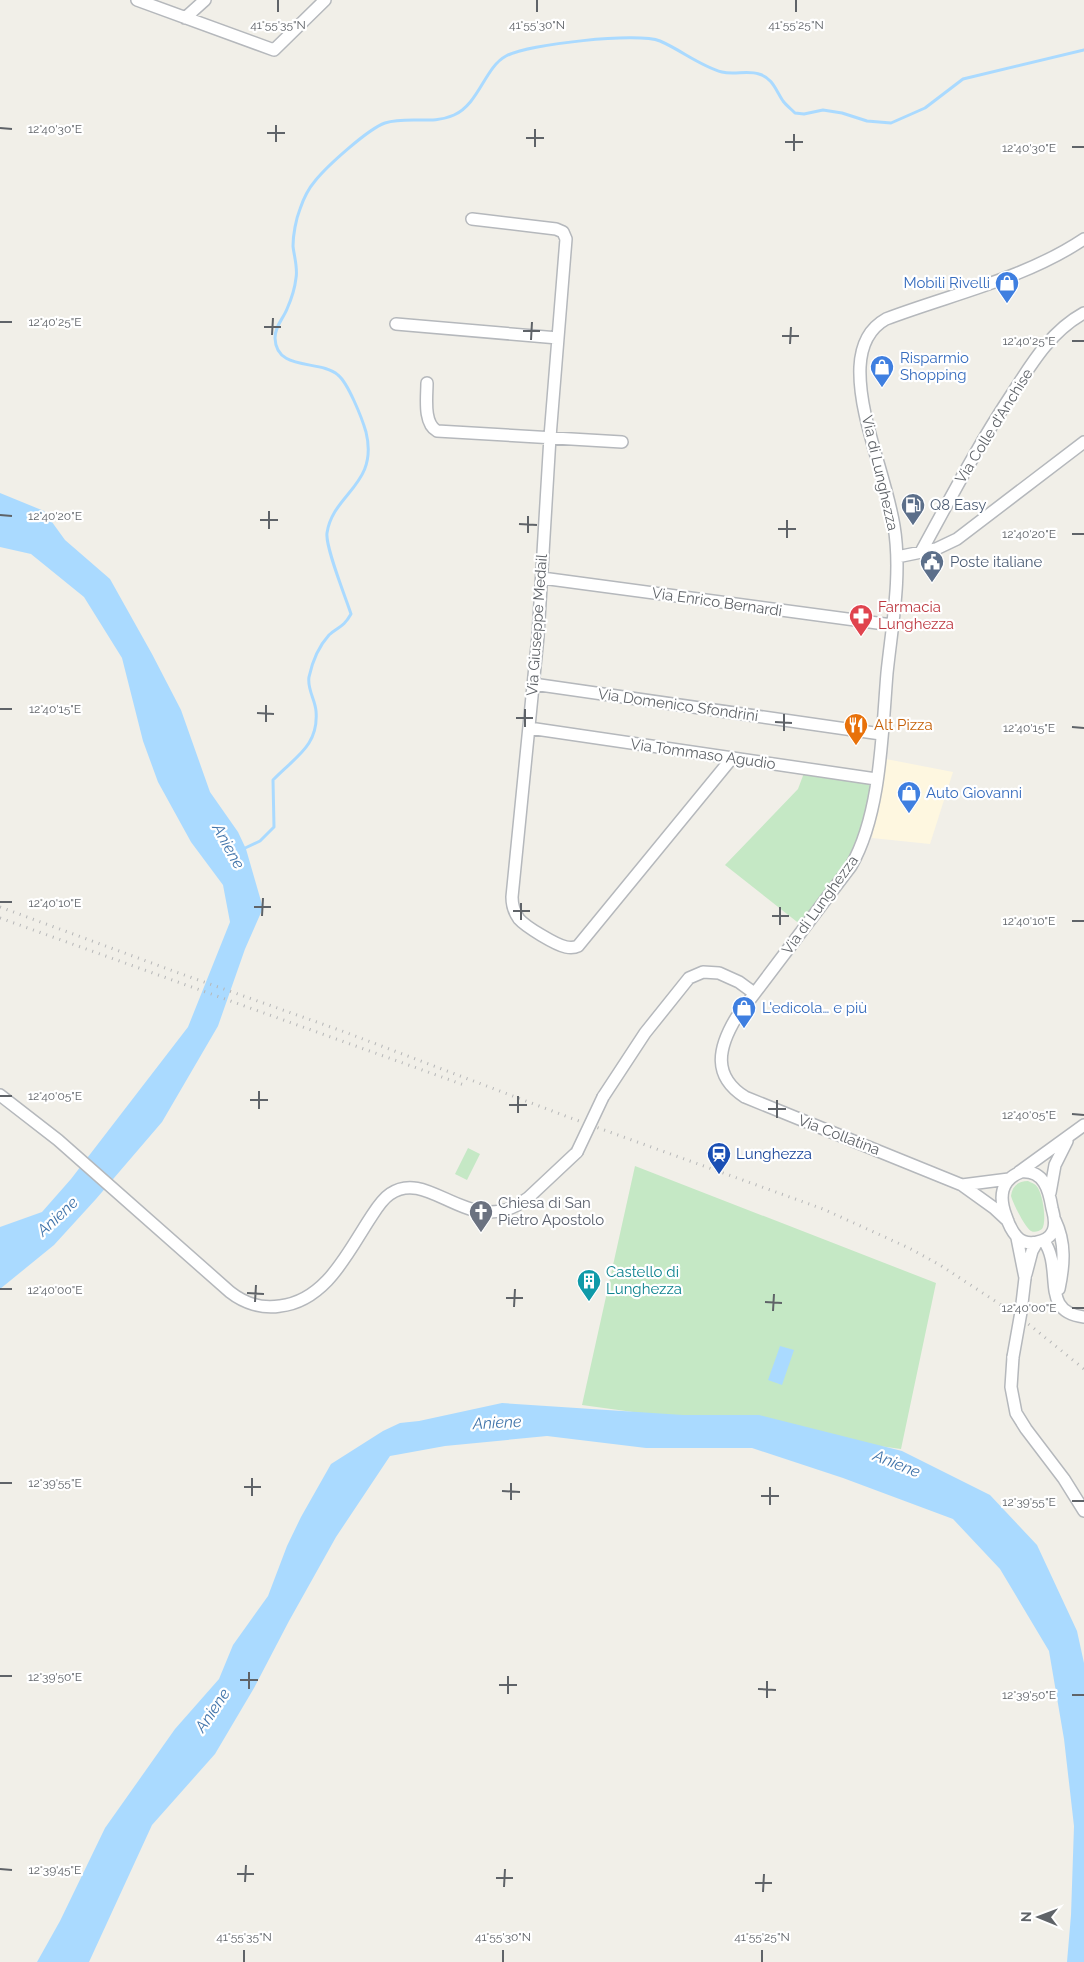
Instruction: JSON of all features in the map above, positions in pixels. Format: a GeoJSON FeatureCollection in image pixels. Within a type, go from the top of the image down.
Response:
{"type":"FeatureCollection","features":[{"type":"Feature","properties":{"kind":"street"},"geometry":{"type":"LineString","coordinates":[[137,0],[274,50],[324,0]]}},
{"type":"Feature","properties":{"kind":"street"},"geometry":{"type":"LineString","coordinates":[[185,18],[205,0]]}},
{"type":"Feature","properties":{"kind":"street","name":"Via Giuseppe Medail"},"geometry":{"type":"LineString","coordinates":[[472,219],[556,228],[565,234],[566,239],[550,437],[542,578],[512,905],[516,913],[524,923],[568,948],[576,947],[732,758]]}},
{"type":"Feature","properties":{"kind":"street","name":"Via di Lunghezza"},"geometry":{"type":"LineString","coordinates":[[754,993],[851,866],[867,829],[876,779],[897,558],[893,520],[867,417],[860,379],[861,357],[869,335],[878,324],[886,319],[1003,279],[1059,254],[1084,239]]}},
{"type":"Feature","properties":{"kind":"street","name":"Via Colle d'Anchise"},"geometry":{"type":"LineString","coordinates":[[920,552],[977,449],[1025,374],[1056,332],[1084,313]]}},
{"type":"Feature","properties":{"kind":"street"},"geometry":{"type":"LineString","coordinates":[[396,324],[558,338]]}},
{"type":"Feature","properties":{"kind":"street"},"geometry":{"type":"LineString","coordinates":[[427,383],[429,422],[432,428],[437,431],[622,442]]}},
{"type":"Feature","properties":{"kind":"street"},"geometry":{"type":"LineString","coordinates":[[897,558],[942,547],[957,539],[1084,442]]}},
{"type":"Feature","properties":{"kind":"street","name":"Via Enrico Bernardi"},"geometry":{"type":"LineString","coordinates":[[542,578],[892,625]]}},
{"type":"Feature","properties":{"kind":"street","name":"Via Domenico Sfondrini"},"geometry":{"type":"LineString","coordinates":[[533,684],[881,734]]}},
{"type":"Feature","properties":{"kind":"street","name":"Via Tommaso Agudio"},"geometry":{"type":"LineString","coordinates":[[529,728],[876,779]]}},
{"type":"Feature","properties":{"kind":"street"},"geometry":{"type":"LineString","coordinates":[[0,1095],[58,1140],[235,1296],[252,1304],[277,1307],[300,1301],[324,1285],[336,1271],[380,1203],[396,1190],[404,1187],[418,1188],[477,1212],[488,1213],[504,1211],[528,1198],[577,1152],[603,1097],[645,1033],[693,975],[707,972],[723,974],[739,982],[754,993]]}},
{"type":"Feature","properties":{"kind":"street","name":"Via Collatina"},"geometry":{"type":"LineString","coordinates":[[754,993],[731,1027],[722,1051],[721,1063],[723,1072],[734,1090],[754,1102],[962,1184],[1008,1221]]}},
{"type":"Feature","properties":{"kind":"street"},"geometry":{"type":"LineString","coordinates":[[1025,1278],[1018,1238],[1002,1207],[1001,1194],[1012,1177],[1084,1125]]}},
{"type":"Feature","properties":{"kind":"street"},"geometry":{"type":"LineString","coordinates":[[1050,1193],[1055,1165],[1071,1135]]}},
{"type":"Feature","properties":{"kind":"street"},"geometry":{"type":"LineString","coordinates":[[1012,1177],[1028,1172],[1044,1180],[1050,1193],[1054,1217],[1054,1229],[1049,1237],[1040,1242],[1032,1251],[1025,1278],[1013,1357],[1011,1387],[1016,1413],[1064,1479],[1084,1511]]}},
{"type":"Feature","properties":{"kind":"street","name":"Via Collatina"},"geometry":{"type":"LineString","coordinates":[[962,1184],[1012,1177]]}},
{"type":"Feature","properties":{"kind":"street"},"geometry":{"type":"LineString","coordinates":[[1054,1217],[1061,1232],[1064,1253],[1062,1273],[1056,1298]]}},
{"type":"Feature","properties":{"kind":"street"},"geometry":{"type":"LineString","coordinates":[[1018,1238],[1024,1241],[1040,1242],[1048,1249],[1052,1263],[1056,1298],[1060,1306],[1066,1313],[1084,1317]]}},
{"type":"Feature","properties":{"kind":"shaded area"},"geometry":{"type":"Polygon","coordinates":[[[886,759],[953,772],[930,844],[872,838],[886,759]]]}},
{"type":"Feature","properties":{"kind":"green space"},"geometry":{"type":"Polygon","coordinates":[[[804,773],[871,783],[867,814],[850,861],[801,925],[725,865],[798,789],[804,773]]]}},
{"type":"Feature","properties":{"kind":"green space"},"geometry":{"type":"Polygon","coordinates":[[[468,1148],[480,1154],[467,1180],[455,1174],[468,1148]]]}},
{"type":"Feature","properties":{"kind":"green space"},"geometry":{"type":"Polygon","coordinates":[[[635,1166],[936,1283],[901,1449],[582,1405],[635,1166]]]}},
{"type":"Feature","properties":{"kind":"green space"},"geometry":{"type":"Polygon","coordinates":[[[1028,1181],[1038,1188],[1044,1209],[1042,1229],[1035,1232],[1028,1229],[1011,1196],[1016,1185],[1028,1181]]]}},
{"type":"Feature","properties":{"kind":"water","name":"Aniene"},"geometry":{"type":"Polygon","coordinates":[[[0,493],[44,511],[65,540],[110,579],[181,710],[210,792],[238,832],[246,849],[263,908],[245,949],[218,1026],[162,1122],[54,1245],[0,1289],[0,1227],[42,1212],[71,1179],[188,1027],[230,922],[223,885],[191,842],[158,782],[143,741],[122,658],[84,597],[31,554],[0,547],[0,493]]]}},
{"type":"Feature","properties":{"kind":"water"},"geometry":{"type":"Polygon","coordinates":[[[780,1346],[794,1350],[782,1385],[768,1380],[780,1346]]]}},
{"type":"Feature","properties":{"kind":"water","name":"Aniene"},"geometry":{"type":"Polygon","coordinates":[[[502,1403],[683,1415],[759,1415],[902,1451],[990,1495],[1037,1545],[1077,1631],[1084,1663],[1084,1962],[1067,1962],[1071,1915],[1074,1826],[1064,1739],[1049,1651],[1000,1569],[953,1519],[843,1478],[752,1448],[646,1448],[547,1436],[445,1446],[390,1456],[336,1537],[254,1688],[215,1754],[152,1825],[89,1962],[37,1962],[60,1921],[105,1828],[175,1729],[219,1679],[233,1645],[268,1596],[287,1546],[331,1464],[383,1431],[400,1423],[419,1421],[502,1403]]]}},
{"type":"Feature","properties":{"kind":"waterway","name":"Aniene"},"geometry":{"type":"LineString","coordinates":[[243,849],[260,841],[274,827],[273,780],[304,750],[314,733],[316,711],[309,681],[314,660],[325,639],[343,624],[351,614],[332,561],[327,533],[337,508],[361,477],[366,465],[368,450],[366,432],[358,410],[342,379],[330,370],[300,363],[283,356],[277,349],[275,338],[278,326],[294,289],[297,270],[293,242],[299,213],[304,198],[311,187],[329,166],[369,132],[385,123],[402,120],[446,118],[463,110],[499,61],[506,56],[536,47],[607,39],[630,38],[660,41],[698,62],[722,72],[755,73],[768,78],[783,101],[795,113],[804,114],[823,110],[842,113],[867,121],[891,123],[925,108],[963,79],[1084,50]]}},
{"type":"Feature","properties":{"kind":"railway"},"geometry":{"type":"LineString","coordinates":[[0,907],[823,1209],[909,1248],[940,1265],[1021,1318],[1084,1369]]}},
{"type":"Feature","properties":{"kind":"railway"},"geometry":{"type":"LineString","coordinates":[[0,918],[464,1085]]}},
{"type":"Feature","properties":{"kind":"place","name":"Mobili Rivelli"},"geometry":{"type":"Point","coordinates":[1007,304]}},
{"type":"Feature","properties":{"kind":"place","name":"Risparmio Shopping"},"geometry":{"type":"Point","coordinates":[882,388]}},
{"type":"Feature","properties":{"kind":"place","name":"Q8 Easy"},"geometry":{"type":"Point","coordinates":[913,526]}},
{"type":"Feature","properties":{"kind":"place","name":"Poste italiane"},"geometry":{"type":"Point","coordinates":[932,583]}},
{"type":"Feature","properties":{"kind":"place","name":"Farmacia Lunghezza"},"geometry":{"type":"Point","coordinates":[861,637]}},
{"type":"Feature","properties":{"kind":"place","name":"Alt Pizza"},"geometry":{"type":"Point","coordinates":[856,746]}},
{"type":"Feature","properties":{"kind":"place","name":"Auto Giovanni"},"geometry":{"type":"Point","coordinates":[909,814]}},
{"type":"Feature","properties":{"kind":"place","name":"L'edicola… e più"},"geometry":{"type":"Point","coordinates":[744,1029]}},
{"type":"Feature","properties":{"kind":"place","name":"Lunghezza"},"geometry":{"type":"Point","coordinates":[719,1175]}},
{"type":"Feature","properties":{"kind":"place","name":"Chiesa di San Pietro Apostolo"},"geometry":{"type":"Point","coordinates":[481,1233]}},
{"type":"Feature","properties":{"kind":"place","name":"Castello di Lunghezza"},"geometry":{"type":"Point","coordinates":[589,1302]}}]}
